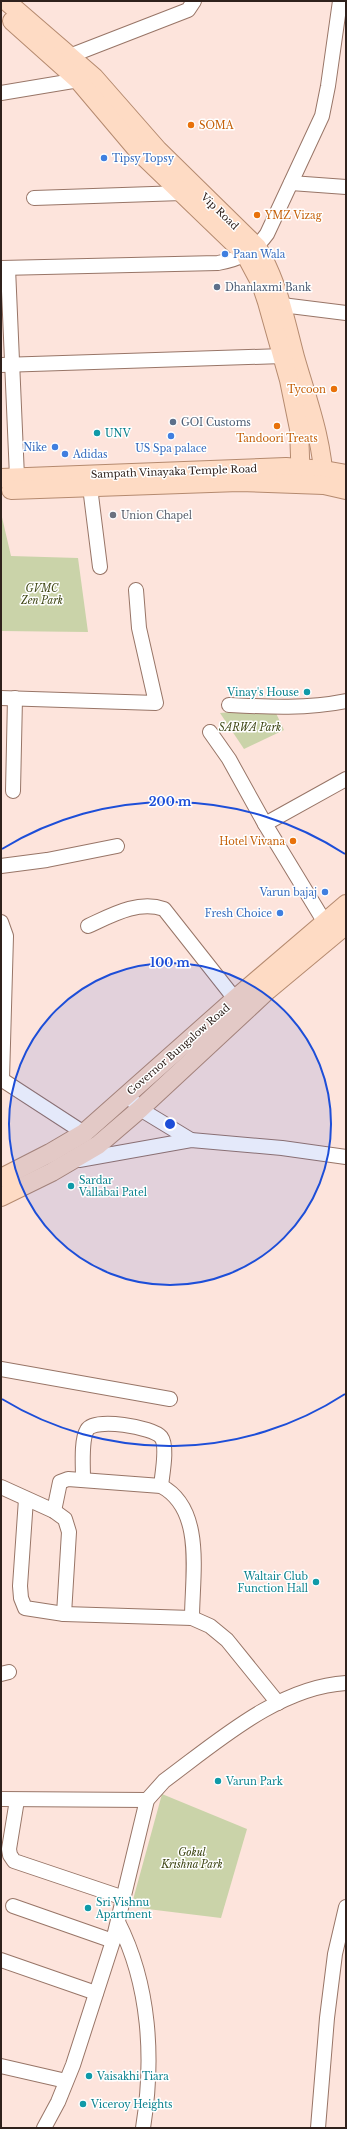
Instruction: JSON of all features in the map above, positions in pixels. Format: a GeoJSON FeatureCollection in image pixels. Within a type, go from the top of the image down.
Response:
{"type":"FeatureCollection","features":[{"type":"Feature","properties":{"kind":"main road","name":"Vip Road"},"geometry":{"type":"LineString","coordinates":[[6,1],[72,55],[86,78],[138,151],[182,193],[251,250],[282,356],[299,428],[302,476]]}},
{"type":"Feature","properties":{"kind":"main road","name":"Vip Road"},"geometry":{"type":"LineString","coordinates":[[1,12],[86,78],[158,150],[251,250],[269,267],[282,305],[322,452],[324,477]]}},
{"type":"Feature","properties":{"kind":"main road","name":"Sampath Vinayaka Temple Road"},"geometry":{"type":"LineString","coordinates":[[9,478],[324,477],[346,474]]}},
{"type":"Feature","properties":{"kind":"main road","name":"Sampath Vinayaka Temple Road"},"geometry":{"type":"LineString","coordinates":[[1,490],[239,482],[302,476]]}},
{"type":"Feature","properties":{"kind":"main road","name":"Sampath Vinayaka Temple Road"},"geometry":{"type":"LineString","coordinates":[[324,477],[346,490]]}},
{"type":"Feature","properties":{"kind":"main road","name":"Governor Bungalow Road"},"geometry":{"type":"LineString","coordinates":[[1,1178],[50,1153],[84,1132],[235,999],[334,928],[346,904]]}},
{"type":"Feature","properties":{"kind":"main road"},"geometry":{"type":"LineString","coordinates":[[1,1197],[71,1162],[98,1145],[140,1109],[334,928]]}},
{"type":"Feature","properties":{"kind":"street"},"geometry":{"type":"LineString","coordinates":[[72,55],[188,10],[194,1]]}},
{"type":"Feature","properties":{"kind":"street"},"geometry":{"type":"LineString","coordinates":[[9,478],[5,268],[218,263],[231,261],[251,250],[267,234],[325,106],[340,1]]}},
{"type":"Feature","properties":{"kind":"street"},"geometry":{"type":"LineString","coordinates":[[1,93],[86,78]]}},
{"type":"Feature","properties":{"kind":"street"},"geometry":{"type":"LineString","coordinates":[[291,183],[346,187]]}},
{"type":"Feature","properties":{"kind":"street"},"geometry":{"type":"LineString","coordinates":[[34,198],[182,193]]}},
{"type":"Feature","properties":{"kind":"street"},"geometry":{"type":"LineString","coordinates":[[282,305],[346,313]]}},
{"type":"Feature","properties":{"kind":"street"},"geometry":{"type":"LineString","coordinates":[[6,365],[282,356]]}},
{"type":"Feature","properties":{"kind":"street"},"geometry":{"type":"LineString","coordinates":[[90,487],[100,567]]}},
{"type":"Feature","properties":{"kind":"street"},"geometry":{"type":"LineString","coordinates":[[13,791],[8,698],[156,703],[139,628],[136,590]]}},
{"type":"Feature","properties":{"kind":"street"},"geometry":{"type":"LineString","coordinates":[[229,704],[286,708],[324,706],[346,701]]}},
{"type":"Feature","properties":{"kind":"street"},"geometry":{"type":"LineString","coordinates":[[210,732],[229,759],[265,824],[334,928]]}},
{"type":"Feature","properties":{"kind":"street"},"geometry":{"type":"LineString","coordinates":[[265,824],[346,779]]}},
{"type":"Feature","properties":{"kind":"street"},"geometry":{"type":"LineString","coordinates":[[1,866],[47,860],[117,846]]}},
{"type":"Feature","properties":{"kind":"street"},"geometry":{"type":"LineString","coordinates":[[88,926],[129,908],[154,905],[164,909],[235,999]]}},
{"type":"Feature","properties":{"kind":"street"},"geometry":{"type":"LineString","coordinates":[[1,922],[6,936],[2,1079],[84,1132]]}},
{"type":"Feature","properties":{"kind":"street"},"geometry":{"type":"LineString","coordinates":[[127,1094],[140,1109],[191,1140]]}},
{"type":"Feature","properties":{"kind":"street"},"geometry":{"type":"LineString","coordinates":[[71,1162],[191,1140],[282,1148],[346,1157]]}},
{"type":"Feature","properties":{"kind":"street"},"geometry":{"type":"LineString","coordinates":[[1,1369],[170,1400]]}},
{"type":"Feature","properties":{"kind":"street"},"geometry":{"type":"LineString","coordinates":[[83,1478],[84,1436],[87,1428],[94,1424],[105,1424],[142,1428],[156,1432],[162,1438],[164,1447],[161,1486]]}},
{"type":"Feature","properties":{"kind":"street"},"geometry":{"type":"LineString","coordinates":[[54,1510],[60,1482],[68,1479],[83,1478],[161,1486],[175,1495],[184,1509],[191,1525],[193,1543],[192,1618]]}},
{"type":"Feature","properties":{"kind":"street"},"geometry":{"type":"LineString","coordinates":[[1,1487],[54,1510],[65,1519],[69,1532],[64,1614]]}},
{"type":"Feature","properties":{"kind":"street"},"geometry":{"type":"LineString","coordinates":[[26,1499],[20,1586],[22,1604],[25,1608],[33,1611],[64,1614],[192,1618],[210,1626],[228,1640],[278,1702]]}},
{"type":"Feature","properties":{"kind":"street"},"geometry":{"type":"LineString","coordinates":[[44,2128],[66,2081],[113,1941],[148,1800],[164,1781],[239,1727],[278,1702],[315,1688],[346,1683]]}},
{"type":"Feature","properties":{"kind":"street"},"geometry":{"type":"LineString","coordinates":[[1,1799],[148,1800]]}},
{"type":"Feature","properties":{"kind":"street"},"geometry":{"type":"LineString","coordinates":[[17,1800],[9,1849],[10,1855],[14,1861],[124,1898]]}},
{"type":"Feature","properties":{"kind":"street"},"geometry":{"type":"LineString","coordinates":[[13,1906],[113,1941]]}},
{"type":"Feature","properties":{"kind":"street"},"geometry":{"type":"LineString","coordinates":[[318,2128],[334,1962],[340,1928],[346,1907]]}},
{"type":"Feature","properties":{"kind":"street"},"geometry":{"type":"LineString","coordinates":[[118,1922],[135,1961],[146,2010],[148,2028],[147,2098],[143,2128]]}},
{"type":"Feature","properties":{"kind":"street"},"geometry":{"type":"LineString","coordinates":[[1,1960],[96,1993]]}},
{"type":"Feature","properties":{"kind":"street"},"geometry":{"type":"LineString","coordinates":[[1,2066],[66,2081]]}},
{"type":"Feature","properties":{"kind":"green space","name":"GVMC Zen Park"},"geometry":{"type":"Polygon","coordinates":[[[1,513],[11,556],[78,558],[88,632],[1,631],[1,513]]]}},
{"type":"Feature","properties":{"kind":"green space","name":"SARWA Park"},"geometry":{"type":"Polygon","coordinates":[[[274,709],[284,730],[244,749],[220,713],[274,709]]]}},
{"type":"Feature","properties":{"kind":"green space","name":"Gokul Krishna Park"},"geometry":{"type":"Polygon","coordinates":[[[162,1794],[247,1829],[221,1918],[131,1907],[162,1794]]]}},
{"type":"Feature","properties":{"kind":"place","name":"SOMA"},"geometry":{"type":"Point","coordinates":[191,125]}},
{"type":"Feature","properties":{"kind":"place","name":"Tipsy Topsy"},"geometry":{"type":"Point","coordinates":[104,158]}},
{"type":"Feature","properties":{"kind":"place","name":"YMZ Vizag"},"geometry":{"type":"Point","coordinates":[257,215]}},
{"type":"Feature","properties":{"kind":"place","name":"Paan Wala"},"geometry":{"type":"Point","coordinates":[225,254]}},
{"type":"Feature","properties":{"kind":"place","name":"Dhanlaxmi Bank"},"geometry":{"type":"Point","coordinates":[217,287]}},
{"type":"Feature","properties":{"kind":"place","name":"Tycoon"},"geometry":{"type":"Point","coordinates":[334,389]}},
{"type":"Feature","properties":{"kind":"place","name":"GOI Customs"},"geometry":{"type":"Point","coordinates":[173,422]}},
{"type":"Feature","properties":{"kind":"place","name":"Tandoori Treats"},"geometry":{"type":"Point","coordinates":[277,426]}},
{"type":"Feature","properties":{"kind":"place","name":"UNV"},"geometry":{"type":"Point","coordinates":[97,433]}},
{"type":"Feature","properties":{"kind":"place","name":"US Spa palace"},"geometry":{"type":"Point","coordinates":[171,436]}},
{"type":"Feature","properties":{"kind":"place","name":"Nike"},"geometry":{"type":"Point","coordinates":[55,447]}},
{"type":"Feature","properties":{"kind":"place","name":"Adidas"},"geometry":{"type":"Point","coordinates":[65,454]}},
{"type":"Feature","properties":{"kind":"place","name":"Union Chapel"},"geometry":{"type":"Point","coordinates":[113,515]}},
{"type":"Feature","properties":{"kind":"place","name":"Vinay's House"},"geometry":{"type":"Point","coordinates":[307,692]}},
{"type":"Feature","properties":{"kind":"place","name":"Hotel Vivana"},"geometry":{"type":"Point","coordinates":[293,841]}},
{"type":"Feature","properties":{"kind":"place","name":"Varun bajaj"},"geometry":{"type":"Point","coordinates":[325,892]}},
{"type":"Feature","properties":{"kind":"place","name":"Fresh Choice"},"geometry":{"type":"Point","coordinates":[280,913]}},
{"type":"Feature","properties":{"kind":"place","name":"Sardar Vallabai Patel"},"geometry":{"type":"Point","coordinates":[71,1186]}},
{"type":"Feature","properties":{"kind":"place","name":"Waltair Club Function Hall"},"geometry":{"type":"Point","coordinates":[316,1582]}},
{"type":"Feature","properties":{"kind":"place","name":"Varun Park"},"geometry":{"type":"Point","coordinates":[218,1781]}},
{"type":"Feature","properties":{"kind":"place","name":"Sri Vishnu Apartment"},"geometry":{"type":"Point","coordinates":[88,1908]}},
{"type":"Feature","properties":{"kind":"place","name":"Vaisakhi Tiara"},"geometry":{"type":"Point","coordinates":[89,2076]}},
{"type":"Feature","properties":{"kind":"place","name":"Viceroy Heights"},"geometry":{"type":"Point","coordinates":[83,2104]}}]}
